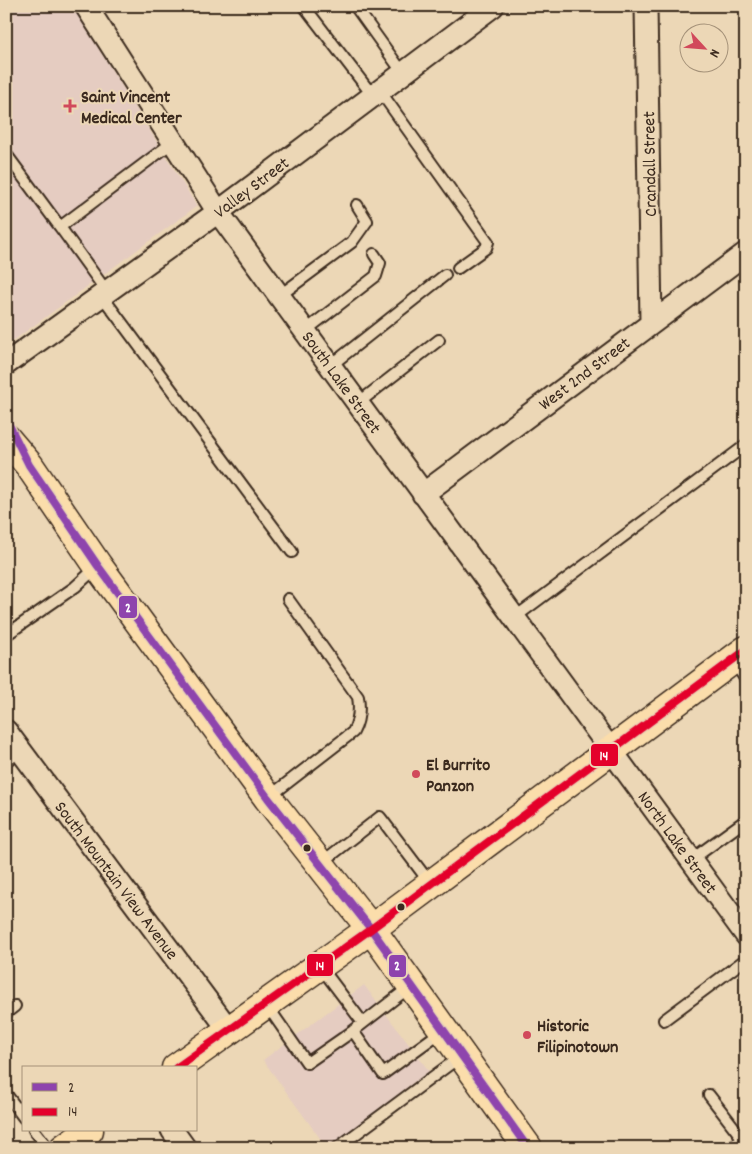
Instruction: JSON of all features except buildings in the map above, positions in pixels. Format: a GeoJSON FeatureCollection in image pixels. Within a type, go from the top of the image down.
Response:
{"type":"FeatureCollection","features":[{"type":"Feature","properties":{"kind":"main road"},"geometry":{"type":"LineString","coordinates":[[6,419],[30,465],[98,566],[268,798],[371,929],[528,1148]]}},
{"type":"Feature","properties":{"kind":"main road"},"geometry":{"type":"LineString","coordinates":[[6,438],[30,465]]}},
{"type":"Feature","properties":{"kind":"main road"},"geometry":{"type":"LineString","coordinates":[[179,1066],[371,929],[610,749],[741,663]]}},
{"type":"Feature","properties":{"kind":"main road"},"geometry":{"type":"LineString","coordinates":[[64,1148],[86,1132]]}},
{"type":"Feature","properties":{"kind":"street","name":"South Lake Street"},"geometry":{"type":"LineString","coordinates":[[86,6],[218,212],[610,749]]}},
{"type":"Feature","properties":{"kind":"street","name":"Valley Street"},"geometry":{"type":"LineString","coordinates":[[6,364],[218,212],[493,6]]}},
{"type":"Feature","properties":{"kind":"street","name":"Crandall Street"},"geometry":{"type":"LineString","coordinates":[[646,6],[651,322]]}},
{"type":"Feature","properties":{"kind":"street","name":"West 2nd Street"},"geometry":{"type":"LineString","coordinates":[[423,494],[746,252]]}},
{"type":"Feature","properties":{"kind":"street","name":"South Mountain View Avenue"},"geometry":{"type":"LineString","coordinates":[[6,731],[14,756],[228,1030]]}},
{"type":"Feature","properties":{"kind":"street","name":"North Lake Street"},"geometry":{"type":"LineString","coordinates":[[610,749],[746,935]]}},
{"type":"Feature","properties":{"kind":"street"},"geometry":{"type":"LineString","coordinates":[[173,1132],[185,1148]]}},
{"type":"Feature","properties":{"kind":"lane"},"geometry":{"type":"LineString","coordinates":[[304,6],[376,94],[488,242],[486,248],[458,268]]}},
{"type":"Feature","properties":{"kind":"lane"},"geometry":{"type":"LineString","coordinates":[[355,6],[404,73]]}},
{"type":"Feature","properties":{"kind":"lane"},"geometry":{"type":"LineString","coordinates":[[60,227],[173,142]]}},
{"type":"Feature","properties":{"kind":"lane"},"geometry":{"type":"LineString","coordinates":[[6,154],[292,552]]}},
{"type":"Feature","properties":{"kind":"lane"},"geometry":{"type":"LineString","coordinates":[[279,296],[352,242],[367,221],[357,205]]}},
{"type":"Feature","properties":{"kind":"lane"},"geometry":{"type":"LineString","coordinates":[[305,331],[376,276],[380,263],[374,254]]}},
{"type":"Feature","properties":{"kind":"lane"},"geometry":{"type":"LineString","coordinates":[[330,366],[445,275]]}},
{"type":"Feature","properties":{"kind":"lane"},"geometry":{"type":"LineString","coordinates":[[357,404],[439,340]]}},
{"type":"Feature","properties":{"kind":"lane"},"geometry":{"type":"LineString","coordinates":[[514,618],[746,445]]}},
{"type":"Feature","properties":{"kind":"lane"},"geometry":{"type":"LineString","coordinates":[[6,635],[75,586],[98,566]]}},
{"type":"Feature","properties":{"kind":"lane"},"geometry":{"type":"LineString","coordinates":[[268,798],[353,732],[358,719],[360,705],[358,697],[288,599]]}},
{"type":"Feature","properties":{"kind":"lane"},"geometry":{"type":"LineString","coordinates":[[320,864],[380,818],[430,884]]}},
{"type":"Feature","properties":{"kind":"lane"},"geometry":{"type":"LineString","coordinates":[[691,860],[746,820]]}},
{"type":"Feature","properties":{"kind":"lane"},"geometry":{"type":"LineString","coordinates":[[664,1020],[746,959]]}},
{"type":"Feature","properties":{"kind":"lane"},"geometry":{"type":"LineString","coordinates":[[319,966],[363,1023]]}},
{"type":"Feature","properties":{"kind":"lane"},"geometry":{"type":"LineString","coordinates":[[266,1003],[308,1063],[412,986]]}},
{"type":"Feature","properties":{"kind":"lane"},"geometry":{"type":"LineString","coordinates":[[352,1031],[383,1074],[443,1030]]}},
{"type":"Feature","properties":{"kind":"lane"},"geometry":{"type":"LineString","coordinates":[[338,1148],[461,1055]]}},
{"type":"Feature","properties":{"kind":"lane"},"geometry":{"type":"LineString","coordinates":[[6,1094],[22,1115]]}},
{"type":"Feature","properties":{"kind":"lane"},"geometry":{"type":"LineString","coordinates":[[709,1095],[744,1141],[730,1148]]}},
{"type":"Feature","properties":{"kind":"lane"},"geometry":{"type":"LineString","coordinates":[[36,1132],[48,1148]]}},
{"type":"Feature","properties":{"kind":"shaded area","name":"Saint Vincent Medical Center"},"geometry":{"type":"Polygon","coordinates":[[[6,6],[72,6],[197,206],[6,346],[6,6]]]}},
{"type":"Feature","properties":{"kind":"shaded area"},"geometry":{"type":"Polygon","coordinates":[[[364,985],[429,1071],[327,1148],[263,1060],[364,985]]]}},
{"type":"Feature","properties":{"kind":"transit line","name":"2"},"geometry":{"type":"LineString","coordinates":[[6,419],[29,465],[98,566],[268,798],[371,929],[528,1148]]}},
{"type":"Feature","properties":{"kind":"transit line","name":"14"},"geometry":{"type":"LineString","coordinates":[[179,1066],[371,929],[746,650]]}},
{"type":"Feature","properties":{"kind":"place","name":"Saint Vincent Medical Center"},"geometry":{"type":"Point","coordinates":[70,106]}},
{"type":"Feature","properties":{"kind":"place","name":"El Burrito Panzon"},"geometry":{"type":"Point","coordinates":[416,774]}},
{"type":"Feature","properties":{"kind":"place","name":"Historic Filipinotown"},"geometry":{"type":"Point","coordinates":[527,1035]}}]}
